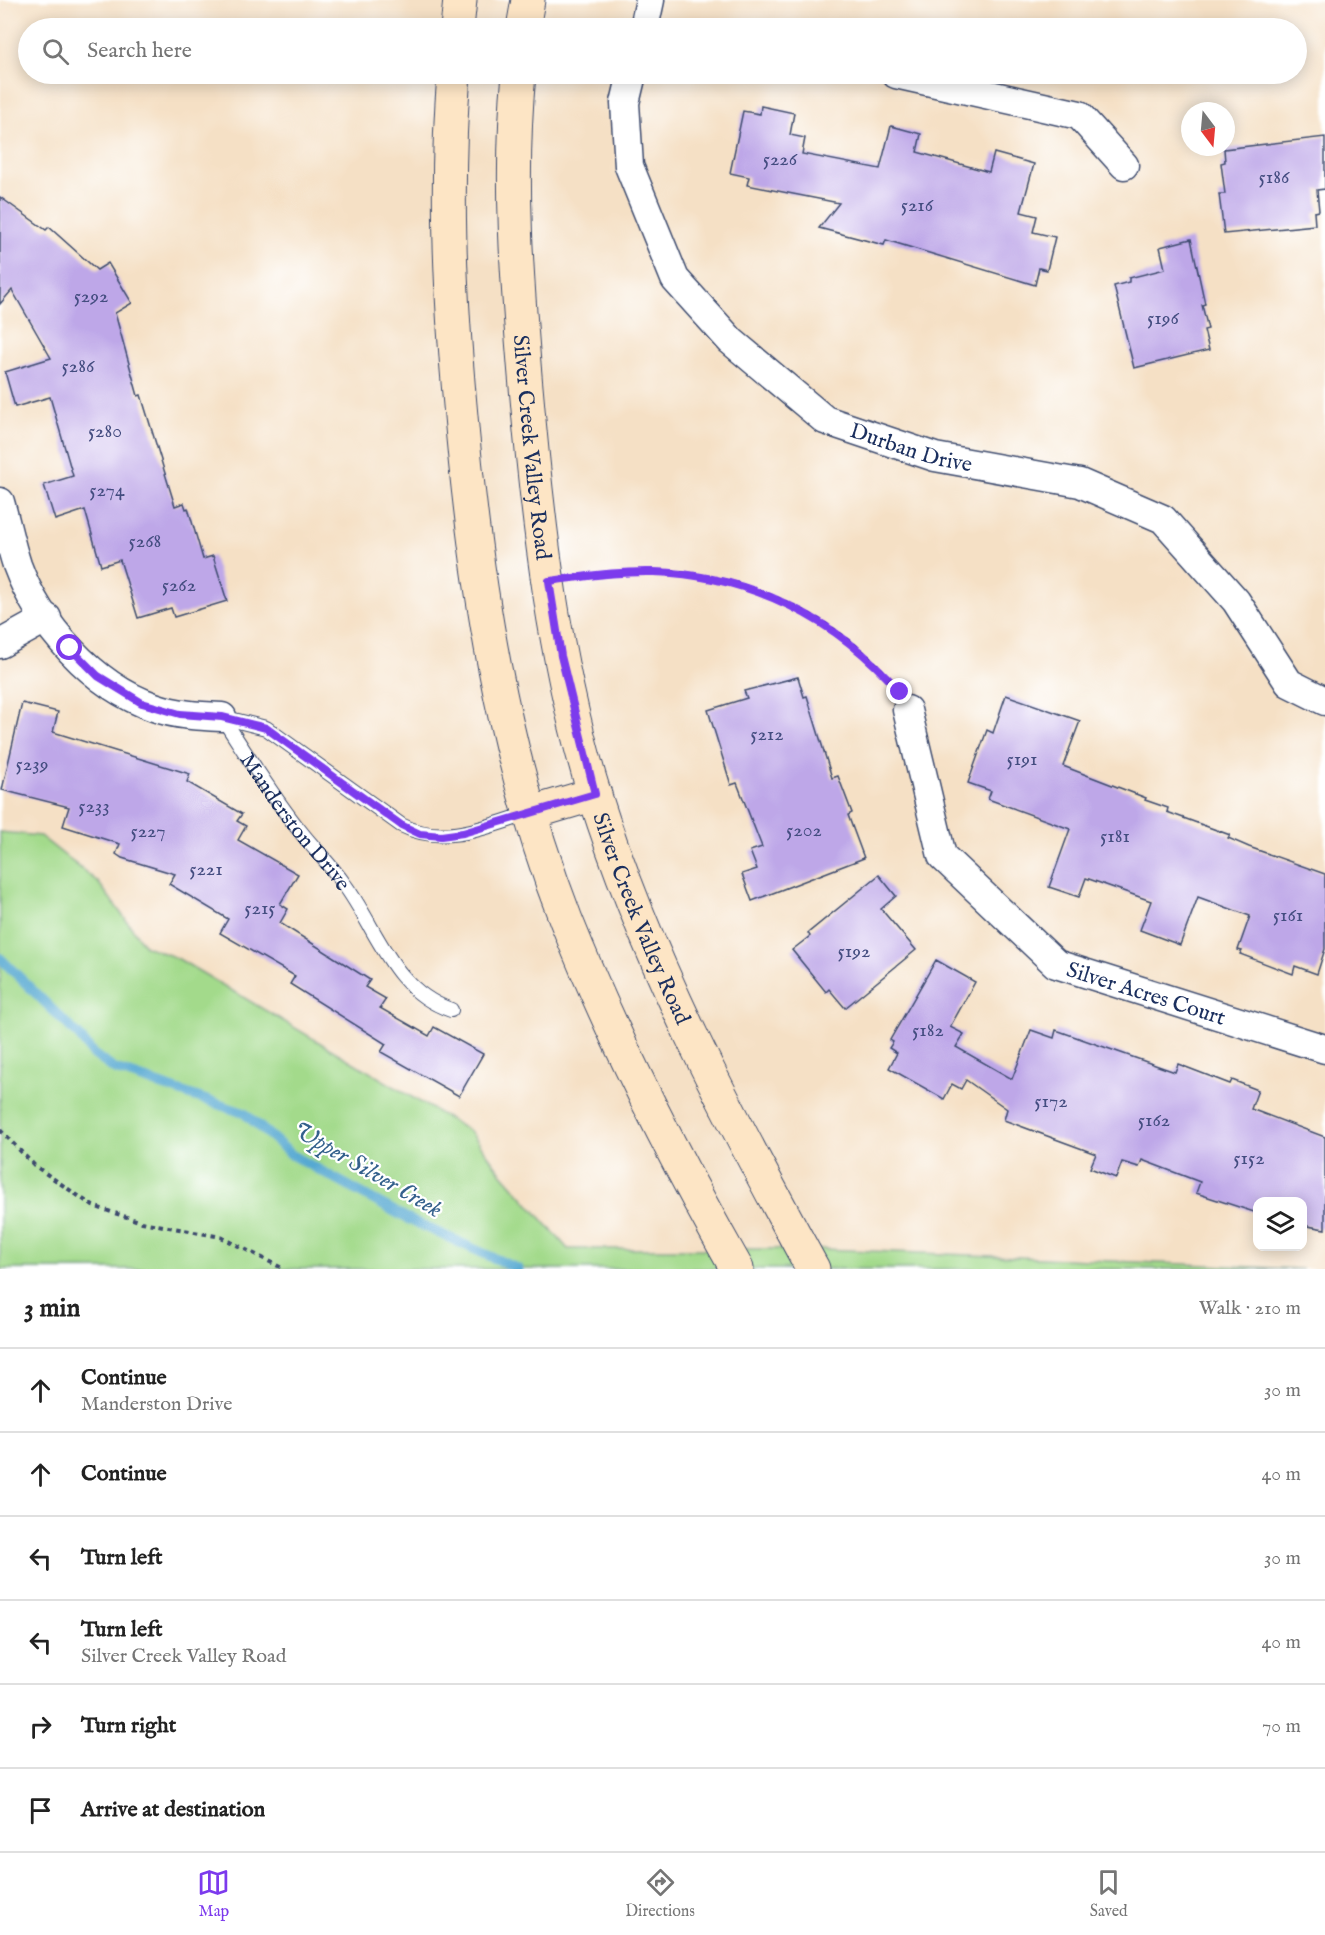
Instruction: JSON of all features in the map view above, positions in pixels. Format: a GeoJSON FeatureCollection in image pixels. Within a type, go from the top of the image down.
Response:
{"type":"FeatureCollection","features":[{"type":"Feature","properties":{"kind":"main road"},"geometry":{"type":"LineString","coordinates":[[458,18],[460,0]]}},
{"type":"Feature","properties":{"kind":"main road"},"geometry":{"type":"LineString","coordinates":[[525,18],[528,0]]}},
{"type":"Feature","properties":{"kind":"main road"},"geometry":{"type":"LineString","coordinates":[[454,84],[448,230],[450,290],[466,473],[489,640],[507,728],[531,813],[565,917],[600,1002],[637,1081],[737,1269]]}},
{"type":"Feature","properties":{"kind":"main road","name":"Silver Creek Valley Road"},"geometry":{"type":"LineString","coordinates":[[519,84],[514,254],[535,490],[561,656],[595,794],[634,908],[666,987],[701,1061],[813,1269]]}},
{"type":"Feature","properties":{"kind":"main road"},"geometry":{"type":"LineString","coordinates":[[531,813],[595,794]]}},
{"type":"Feature","properties":{"kind":"street"},"geometry":{"type":"LineString","coordinates":[[646,18],[650,0]]}},
{"type":"Feature","properties":{"kind":"street","name":"Durban Drive"},"geometry":{"type":"LineString","coordinates":[[630,84],[625,103],[629,166],[675,279],[730,341],[825,420],[936,457],[1080,483],[1163,519],[1236,601],[1289,683],[1325,701]]}},
{"type":"Feature","properties":{"kind":"street"},"geometry":{"type":"LineString","coordinates":[[942,84],[1079,114],[1124,165]]}},
{"type":"Feature","properties":{"kind":"street"},"geometry":{"type":"LineString","coordinates":[[0,502],[18,565],[46,618],[70,648],[98,676],[131,698],[180,714],[222,717]]}},
{"type":"Feature","properties":{"kind":"street"},"geometry":{"type":"LineString","coordinates":[[0,644],[46,618]]}},
{"type":"Feature","properties":{"kind":"street","name":"Silver Acres Court"},"geometry":{"type":"LineString","coordinates":[[908,710],[942,856],[1056,964],[1325,1049]]}},
{"type":"Feature","properties":{"kind":"lane"},"geometry":{"type":"LineString","coordinates":[[222,717],[266,728],[401,825],[420,834],[441,836],[463,833],[531,813]]}},
{"type":"Feature","properties":{"kind":"lane","name":"Manderston Drive"},"geometry":{"type":"LineString","coordinates":[[222,717],[291,820],[358,903],[379,944],[398,972],[422,996],[452,1011]]}},
{"type":"Feature","properties":{"kind":"path"},"geometry":{"type":"LineString","coordinates":[[549,581],[652,572],[715,579],[765,594],[814,618],[852,643],[871,659],[900,692],[908,710]]}},
{"type":"Feature","properties":{"kind":"path"},"geometry":{"type":"LineString","coordinates":[[0,1130],[36,1166],[93,1206],[142,1222],[195,1234],[221,1237],[284,1269]]}},
{"type":"Feature","properties":{"kind":"green space"},"geometry":{"type":"Polygon","coordinates":[[[0,832],[40,836],[98,882],[145,946],[177,958],[471,1132],[498,1169],[568,1249],[822,1249],[1303,1269],[0,1269],[0,832]]]}},
{"type":"Feature","properties":{"kind":"building"},"geometry":{"type":"Polygon","coordinates":[[[761,106],[794,113],[790,135],[805,138],[802,154],[880,169],[891,126],[921,134],[917,152],[989,172],[994,153],[1034,164],[1021,212],[1037,216],[1033,232],[1055,237],[1047,270],[1039,268],[1035,285],[886,240],[884,245],[819,228],[839,203],[747,185],[749,177],[730,173],[743,111],[760,114],[761,106]]]}},
{"type":"Feature","properties":{"kind":"building"},"geometry":{"type":"Polygon","coordinates":[[[1325,137],[1325,189],[1317,190],[1319,211],[1314,212],[1315,225],[1224,234],[1219,194],[1225,194],[1221,163],[1225,162],[1225,156],[1235,156],[1235,148],[1325,137]]]}},
{"type":"Feature","properties":{"kind":"building"},"geometry":{"type":"Polygon","coordinates":[[[0,197],[46,230],[49,227],[97,270],[108,263],[132,303],[115,313],[138,396],[141,395],[175,506],[184,503],[186,509],[188,508],[203,559],[213,556],[227,601],[174,617],[171,608],[138,618],[120,560],[101,566],[85,510],[55,520],[44,485],[73,476],[50,397],[15,407],[5,372],[51,358],[12,290],[0,304],[0,197]]]}},
{"type":"Feature","properties":{"kind":"building"},"geometry":{"type":"Polygon","coordinates":[[[1191,239],[1205,304],[1202,305],[1208,329],[1204,330],[1209,350],[1134,368],[1114,286],[1129,282],[1129,278],[1165,269],[1160,247],[1191,239]]]}},
{"type":"Feature","properties":{"kind":"building"},"geometry":{"type":"Polygon","coordinates":[[[798,677],[804,697],[807,696],[832,778],[838,776],[852,813],[848,815],[864,858],[752,901],[742,874],[757,869],[750,851],[762,847],[737,783],[731,785],[708,710],[747,698],[744,691],[798,677]]]}},
{"type":"Feature","properties":{"kind":"building"},"geometry":{"type":"Polygon","coordinates":[[[1006,695],[1080,721],[1063,766],[1146,798],[1145,800],[1168,808],[1167,812],[1230,835],[1228,838],[1249,847],[1325,874],[1325,949],[1317,974],[1295,966],[1293,974],[1240,954],[1242,951],[1238,950],[1250,916],[1198,897],[1180,945],[1140,930],[1151,901],[1086,878],[1079,897],[1049,887],[1070,829],[988,799],[991,791],[968,783],[987,730],[993,733],[1006,695]]]}},
{"type":"Feature","properties":{"kind":"building"},"geometry":{"type":"Polygon","coordinates":[[[22,703],[58,712],[53,732],[190,774],[187,782],[242,814],[237,821],[246,826],[238,840],[298,874],[280,904],[288,909],[280,923],[370,980],[365,987],[386,999],[380,1008],[429,1036],[434,1027],[483,1054],[459,1096],[381,1052],[386,1044],[290,984],[295,976],[220,933],[228,919],[169,884],[175,874],[122,858],[116,854],[120,844],[63,826],[69,807],[2,790],[22,703]]]}},
{"type":"Feature","properties":{"kind":"building"},"geometry":{"type":"Polygon","coordinates":[[[879,875],[896,896],[881,909],[916,950],[845,1008],[829,989],[826,992],[792,950],[810,936],[808,933],[879,875]]]}},
{"type":"Feature","properties":{"kind":"building"},"geometry":{"type":"Polygon","coordinates":[[[936,960],[975,982],[950,1027],[964,1034],[956,1047],[1012,1079],[1031,1030],[1054,1038],[1056,1030],[1175,1072],[1178,1064],[1230,1084],[1232,1080],[1258,1090],[1251,1109],[1325,1137],[1325,1229],[1307,1226],[1307,1197],[1253,1197],[1253,1212],[1196,1193],[1200,1182],[1142,1160],[1139,1167],[1122,1162],[1116,1178],[1090,1168],[1096,1154],[1004,1120],[1007,1109],[966,1080],[961,1089],[952,1084],[944,1099],[889,1068],[897,1053],[889,1048],[893,1042],[890,1040],[936,960]]]}},
{"type":"Feature","properties":{"kind":"waterway","name":"Upper Silver Creek"},"geometry":{"type":"LineString","coordinates":[[0,958],[79,1036],[93,1054],[114,1069],[244,1113],[292,1155],[410,1220],[518,1269]]}},
{"type":"Feature","properties":{"kind":"route"},"geometry":{"type":"LineString","coordinates":[[70,648],[98,676],[142,703],[180,714],[222,717],[266,728],[401,825],[430,836],[463,833],[595,794],[561,656],[549,581],[652,572],[696,576],[734,584],[775,598],[814,618],[852,643],[871,659],[900,692]]}}]}
